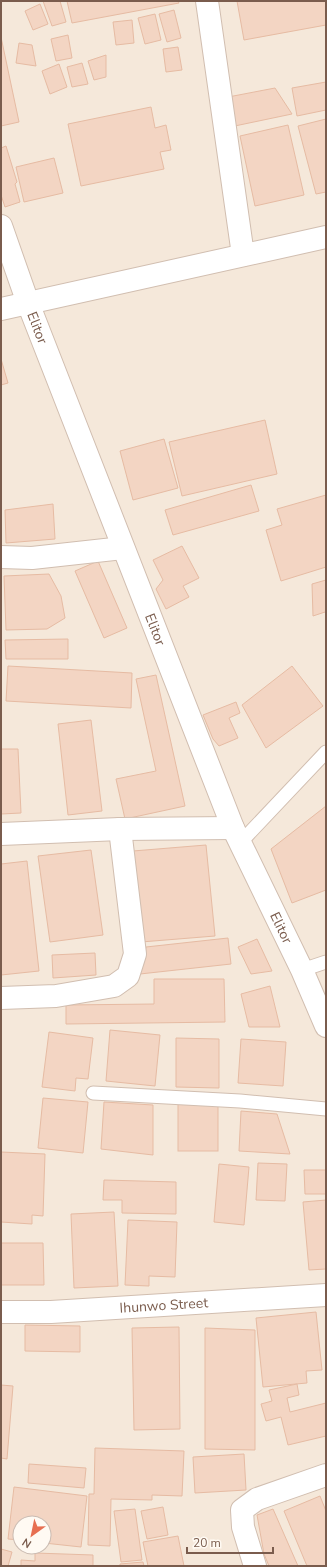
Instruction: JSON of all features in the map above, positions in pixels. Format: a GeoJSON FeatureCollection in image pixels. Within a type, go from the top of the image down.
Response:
{"type":"FeatureCollection","features":[{"type":"Feature","properties":{"kind":"street"},"geometry":{"type":"LineString","coordinates":[[207,1],[243,255]]}},
{"type":"Feature","properties":{"kind":"street","name":"Elitor"},"geometry":{"type":"LineString","coordinates":[[1,226],[28,303],[236,835],[302,970],[326,1026]]}},
{"type":"Feature","properties":{"kind":"street"},"geometry":{"type":"LineString","coordinates":[[1,309],[326,238]]}},
{"type":"Feature","properties":{"kind":"street"},"geometry":{"type":"LineString","coordinates":[[1,557],[32,558],[123,548]]}},
{"type":"Feature","properties":{"kind":"street"},"geometry":{"type":"LineString","coordinates":[[1,834],[120,829],[236,835]]}},
{"type":"Feature","properties":{"kind":"street"},"geometry":{"type":"LineString","coordinates":[[1,998],[56,996],[114,986],[128,976],[135,954],[120,829]]}},
{"type":"Feature","properties":{"kind":"street","name":"Ihunwo Street"},"geometry":{"type":"LineString","coordinates":[[1,1312],[52,1312],[326,1295]]}},
{"type":"Feature","properties":{"kind":"street"},"geometry":{"type":"LineString","coordinates":[[255,1566],[243,1527],[242,1510],[257,1500],[326,1475]]}},
{"type":"Feature","properties":{"kind":"lane"},"geometry":{"type":"LineString","coordinates":[[236,835],[326,752]]}},
{"type":"Feature","properties":{"kind":"lane"},"geometry":{"type":"LineString","coordinates":[[302,970],[326,962]]}},
{"type":"Feature","properties":{"kind":"lane"},"geometry":{"type":"LineString","coordinates":[[93,1093],[240,1101],[326,1109]]}},
{"type":"Feature","properties":{"kind":"shaded area"},"geometry":{"type":"Polygon","coordinates":[[[1,1],[326,1],[326,1566],[1,1566],[1,1]]]}},
{"type":"Feature","properties":{"kind":"building"},"geometry":{"type":"Polygon","coordinates":[[[43,1],[60,1],[66,22],[52,26],[43,1]]]}},
{"type":"Feature","properties":{"kind":"building"},"geometry":{"type":"Polygon","coordinates":[[[67,1],[178,1],[179,3],[72,23],[67,1]]]}},
{"type":"Feature","properties":{"kind":"building"},"geometry":{"type":"Polygon","coordinates":[[[237,1],[326,1],[326,25],[244,40],[237,1]]]}},
{"type":"Feature","properties":{"kind":"building"},"geometry":{"type":"Polygon","coordinates":[[[40,4],[48,24],[33,30],[25,11],[40,4]]]}},
{"type":"Feature","properties":{"kind":"building"},"geometry":{"type":"Polygon","coordinates":[[[174,10],[181,38],[167,42],[159,14],[174,10]]]}},
{"type":"Feature","properties":{"kind":"building"},"geometry":{"type":"Polygon","coordinates":[[[155,14],[161,40],[145,44],[138,18],[155,14]]]}},
{"type":"Feature","properties":{"kind":"building"},"geometry":{"type":"Polygon","coordinates":[[[132,20],[134,43],[116,45],[113,22],[132,20]]]}},
{"type":"Feature","properties":{"kind":"building"},"geometry":{"type":"Polygon","coordinates":[[[68,35],[72,58],[56,61],[51,39],[68,35]]]}},
{"type":"Feature","properties":{"kind":"building"},"geometry":{"type":"Polygon","coordinates":[[[1,37],[19,122],[1,126],[1,37]]]}},
{"type":"Feature","properties":{"kind":"building"},"geometry":{"type":"Polygon","coordinates":[[[19,43],[32,45],[36,66],[16,63],[19,43]]]}},
{"type":"Feature","properties":{"kind":"building"},"geometry":{"type":"Polygon","coordinates":[[[178,47],[182,70],[166,72],[163,49],[178,47]]]}},
{"type":"Feature","properties":{"kind":"building"},"geometry":{"type":"Polygon","coordinates":[[[106,55],[106,77],[94,80],[88,61],[106,55]]]}},
{"type":"Feature","properties":{"kind":"building"},"geometry":{"type":"Polygon","coordinates":[[[82,63],[88,84],[72,87],[67,67],[82,63]]]}},
{"type":"Feature","properties":{"kind":"building"},"geometry":{"type":"Polygon","coordinates":[[[59,64],[67,87],[50,94],[42,71],[59,64]]]}},
{"type":"Feature","properties":{"kind":"building"},"geometry":{"type":"Polygon","coordinates":[[[326,82],[326,110],[297,116],[292,88],[326,82]]]}},
{"type":"Feature","properties":{"kind":"building"},"geometry":{"type":"Polygon","coordinates":[[[275,88],[292,114],[230,127],[223,98],[275,88]]]}},
{"type":"Feature","properties":{"kind":"building"},"geometry":{"type":"Polygon","coordinates":[[[151,107],[155,128],[166,125],[171,150],[160,152],[164,169],[81,186],[68,124],[151,107]]]}},
{"type":"Feature","properties":{"kind":"building"},"geometry":{"type":"Polygon","coordinates":[[[326,119],[326,192],[316,194],[298,126],[326,119]]]}},
{"type":"Feature","properties":{"kind":"building"},"geometry":{"type":"Polygon","coordinates":[[[288,125],[304,195],[255,206],[240,136],[288,125]]]}},
{"type":"Feature","properties":{"kind":"building"},"geometry":{"type":"Polygon","coordinates":[[[6,146],[17,182],[15,184],[20,202],[5,207],[1,195],[1,148],[6,146]]]}},
{"type":"Feature","properties":{"kind":"building"},"geometry":{"type":"Polygon","coordinates":[[[54,158],[63,193],[24,202],[16,167],[54,158]]]}},
{"type":"Feature","properties":{"kind":"building"},"geometry":{"type":"Polygon","coordinates":[[[1,359],[8,383],[1,385],[1,359]]]}},
{"type":"Feature","properties":{"kind":"building"},"geometry":{"type":"Polygon","coordinates":[[[265,420],[277,474],[182,496],[169,442],[265,420]]]}},
{"type":"Feature","properties":{"kind":"building"},"geometry":{"type":"Polygon","coordinates":[[[164,439],[178,488],[133,500],[120,451],[164,439]]]}},
{"type":"Feature","properties":{"kind":"building"},"geometry":{"type":"Polygon","coordinates":[[[251,485],[259,511],[173,535],[165,510],[251,485]]]}},
{"type":"Feature","properties":{"kind":"building"},"geometry":{"type":"Polygon","coordinates":[[[326,495],[326,567],[281,581],[266,530],[282,525],[277,509],[326,495]]]}},
{"type":"Feature","properties":{"kind":"building"},"geometry":{"type":"Polygon","coordinates":[[[53,504],[55,539],[6,543],[5,510],[53,504]]]}},
{"type":"Feature","properties":{"kind":"building"},"geometry":{"type":"Polygon","coordinates":[[[182,546],[199,578],[183,586],[189,597],[166,609],[156,589],[163,580],[153,560],[182,546]]]}},
{"type":"Feature","properties":{"kind":"building"},"geometry":{"type":"Polygon","coordinates":[[[98,561],[127,628],[104,638],[75,571],[98,561]]]}},
{"type":"Feature","properties":{"kind":"building"},"geometry":{"type":"Polygon","coordinates":[[[49,574],[61,596],[65,618],[47,629],[6,630],[4,576],[49,574]]]}},
{"type":"Feature","properties":{"kind":"building"},"geometry":{"type":"Polygon","coordinates":[[[326,580],[326,615],[325,612],[313,616],[312,584],[326,580]]]}},
{"type":"Feature","properties":{"kind":"building"},"geometry":{"type":"Polygon","coordinates":[[[68,639],[68,659],[6,659],[5,640],[68,639]]]}},
{"type":"Feature","properties":{"kind":"building"},"geometry":{"type":"Polygon","coordinates":[[[8,666],[132,673],[131,708],[6,701],[8,666]]]}},
{"type":"Feature","properties":{"kind":"building"},"geometry":{"type":"Polygon","coordinates":[[[292,666],[323,706],[266,748],[242,705],[292,666]]]}},
{"type":"Feature","properties":{"kind":"building"},"geometry":{"type":"Polygon","coordinates":[[[156,675],[185,806],[125,819],[116,779],[156,771],[136,679],[156,675]]]}},
{"type":"Feature","properties":{"kind":"building"},"geometry":{"type":"Polygon","coordinates":[[[236,702],[240,713],[229,718],[238,738],[219,746],[213,739],[203,715],[236,702]]]}},
{"type":"Feature","properties":{"kind":"building"},"geometry":{"type":"Polygon","coordinates":[[[91,720],[102,811],[68,815],[58,724],[91,720]]]}},
{"type":"Feature","properties":{"kind":"building"},"geometry":{"type":"Polygon","coordinates":[[[1,749],[18,749],[21,813],[1,814],[1,749]]]}},
{"type":"Feature","properties":{"kind":"building"},"geometry":{"type":"Polygon","coordinates":[[[326,806],[326,890],[292,903],[271,849],[326,806]]]}},
{"type":"Feature","properties":{"kind":"building"},"geometry":{"type":"Polygon","coordinates":[[[206,845],[215,936],[141,942],[133,851],[206,845]]]}},
{"type":"Feature","properties":{"kind":"building"},"geometry":{"type":"Polygon","coordinates":[[[91,850],[103,935],[50,942],[38,856],[91,850]]]}},
{"type":"Feature","properties":{"kind":"building"},"geometry":{"type":"Polygon","coordinates":[[[27,861],[39,971],[1,975],[1,864],[27,861]]]}},
{"type":"Feature","properties":{"kind":"building"},"geometry":{"type":"Polygon","coordinates":[[[228,938],[231,964],[140,974],[146,947],[228,938]]]}},
{"type":"Feature","properties":{"kind":"building"},"geometry":{"type":"Polygon","coordinates":[[[257,939],[272,971],[251,974],[238,947],[257,939]]]}},
{"type":"Feature","properties":{"kind":"building"},"geometry":{"type":"Polygon","coordinates":[[[95,953],[96,975],[53,978],[52,955],[95,953]]]}},
{"type":"Feature","properties":{"kind":"building"},"geometry":{"type":"Polygon","coordinates":[[[154,979],[224,979],[225,1022],[66,1024],[66,1005],[154,1004],[154,979]]]}},
{"type":"Feature","properties":{"kind":"building"},"geometry":{"type":"Polygon","coordinates":[[[270,986],[280,1027],[249,1027],[241,994],[270,986]]]}},
{"type":"Feature","properties":{"kind":"building"},"geometry":{"type":"Polygon","coordinates":[[[110,1030],[160,1035],[155,1086],[106,1081],[110,1030]]]}},
{"type":"Feature","properties":{"kind":"building"},"geometry":{"type":"Polygon","coordinates":[[[49,1032],[93,1038],[88,1079],[76,1078],[75,1091],[42,1087],[49,1032]]]}},
{"type":"Feature","properties":{"kind":"building"},"geometry":{"type":"Polygon","coordinates":[[[176,1038],[219,1039],[219,1088],[176,1087],[176,1038]]]}},
{"type":"Feature","properties":{"kind":"building"},"geometry":{"type":"Polygon","coordinates":[[[241,1039],[286,1042],[283,1086],[238,1083],[241,1039]]]}},
{"type":"Feature","properties":{"kind":"building"},"geometry":{"type":"Polygon","coordinates":[[[43,1098],[88,1102],[83,1153],[38,1148],[43,1098]]]}},
{"type":"Feature","properties":{"kind":"building"},"geometry":{"type":"Polygon","coordinates":[[[104,1102],[153,1105],[153,1155],[101,1149],[104,1102]]]}},
{"type":"Feature","properties":{"kind":"building"},"geometry":{"type":"Polygon","coordinates":[[[178,1103],[218,1103],[218,1151],[178,1151],[178,1103]]]}},
{"type":"Feature","properties":{"kind":"building"},"geometry":{"type":"Polygon","coordinates":[[[241,1111],[277,1114],[290,1154],[239,1151],[241,1111]]]}},
{"type":"Feature","properties":{"kind":"building"},"geometry":{"type":"Polygon","coordinates":[[[1,1152],[45,1154],[43,1216],[32,1215],[32,1224],[1,1222],[1,1152]]]}},
{"type":"Feature","properties":{"kind":"building"},"geometry":{"type":"Polygon","coordinates":[[[258,1163],[287,1164],[285,1201],[256,1200],[258,1163]]]}},
{"type":"Feature","properties":{"kind":"building"},"geometry":{"type":"Polygon","coordinates":[[[219,1164],[249,1167],[244,1225],[214,1222],[219,1164]]]}},
{"type":"Feature","properties":{"kind":"building"},"geometry":{"type":"Polygon","coordinates":[[[304,1170],[326,1170],[326,1194],[305,1194],[304,1170]]]}},
{"type":"Feature","properties":{"kind":"building"},"geometry":{"type":"Polygon","coordinates":[[[104,1180],[176,1182],[176,1214],[122,1213],[122,1200],[103,1200],[104,1180]]]}},
{"type":"Feature","properties":{"kind":"building"},"geometry":{"type":"Polygon","coordinates":[[[326,1200],[326,1269],[309,1270],[303,1202],[326,1200]]]}},
{"type":"Feature","properties":{"kind":"building"},"geometry":{"type":"Polygon","coordinates":[[[114,1212],[118,1286],[74,1288],[71,1214],[114,1212]]]}},
{"type":"Feature","properties":{"kind":"building"},"geometry":{"type":"Polygon","coordinates":[[[128,1220],[177,1222],[175,1277],[149,1276],[149,1286],[125,1285],[128,1220]]]}},
{"type":"Feature","properties":{"kind":"building"},"geometry":{"type":"Polygon","coordinates":[[[1,1243],[43,1243],[44,1285],[1,1285],[1,1243]]]}},
{"type":"Feature","properties":{"kind":"building"},"geometry":{"type":"Polygon","coordinates":[[[316,1312],[322,1370],[306,1371],[307,1383],[263,1387],[256,1318],[316,1312]]]}},
{"type":"Feature","properties":{"kind":"building"},"geometry":{"type":"Polygon","coordinates":[[[25,1325],[80,1326],[80,1352],[25,1351],[25,1325]]]}},
{"type":"Feature","properties":{"kind":"building"},"geometry":{"type":"Polygon","coordinates":[[[179,1327],[180,1429],[134,1430],[132,1328],[179,1327]]]}},
{"type":"Feature","properties":{"kind":"building"},"geometry":{"type":"Polygon","coordinates":[[[205,1328],[255,1330],[255,1450],[205,1449],[205,1328]]]}},
{"type":"Feature","properties":{"kind":"building"},"geometry":{"type":"Polygon","coordinates":[[[297,1384],[299,1395],[287,1398],[290,1412],[326,1403],[326,1436],[288,1445],[281,1417],[266,1421],[261,1404],[272,1401],[269,1390],[297,1384]]]}},
{"type":"Feature","properties":{"kind":"building"},"geometry":{"type":"Polygon","coordinates":[[[1,1385],[13,1386],[7,1459],[1,1458],[1,1385]]]}},
{"type":"Feature","properties":{"kind":"building"},"geometry":{"type":"Polygon","coordinates":[[[95,1448],[184,1451],[182,1496],[152,1495],[152,1500],[111,1499],[110,1546],[88,1545],[89,1494],[94,1494],[95,1448]]]}},
{"type":"Feature","properties":{"kind":"building"},"geometry":{"type":"Polygon","coordinates":[[[244,1454],[246,1490],[195,1493],[193,1457],[244,1454]]]}},
{"type":"Feature","properties":{"kind":"building"},"geometry":{"type":"Polygon","coordinates":[[[29,1464],[86,1468],[84,1488],[28,1483],[29,1464]]]}},
{"type":"Feature","properties":{"kind":"building"},"geometry":{"type":"Polygon","coordinates":[[[14,1487],[87,1496],[81,1547],[52,1544],[52,1515],[12,1515],[12,1539],[8,1539],[14,1487]]]}},
{"type":"Feature","properties":{"kind":"building"},"geometry":{"type":"Polygon","coordinates":[[[320,1496],[326,1511],[326,1566],[307,1566],[284,1511],[320,1496]]]}},
{"type":"Feature","properties":{"kind":"building"},"geometry":{"type":"Polygon","coordinates":[[[163,1507],[168,1535],[147,1539],[141,1511],[163,1507]]]}},
{"type":"Feature","properties":{"kind":"building"},"geometry":{"type":"Polygon","coordinates":[[[135,1509],[142,1560],[121,1562],[114,1511],[135,1509]]]}},
{"type":"Feature","properties":{"kind":"building"},"geometry":{"type":"Polygon","coordinates":[[[273,1509],[298,1566],[269,1566],[264,1554],[257,1515],[273,1509]]]}},
{"type":"Feature","properties":{"kind":"building"},"geometry":{"type":"Polygon","coordinates":[[[178,1536],[184,1566],[148,1566],[143,1542],[178,1536]]]}},
{"type":"Feature","properties":{"kind":"building"},"geometry":{"type":"Polygon","coordinates":[[[1,1549],[12,1552],[8,1566],[1,1566],[1,1549]]]}},
{"type":"Feature","properties":{"kind":"building"},"geometry":{"type":"Polygon","coordinates":[[[52,1554],[93,1555],[93,1566],[21,1566],[21,1560],[35,1561],[35,1555],[52,1555],[52,1554]]]}},
{"type":"Feature","properties":{"kind":"building"},"geometry":{"type":"Polygon","coordinates":[[[143,1562],[144,1566],[120,1566],[120,1564],[143,1562]]]}}]}
